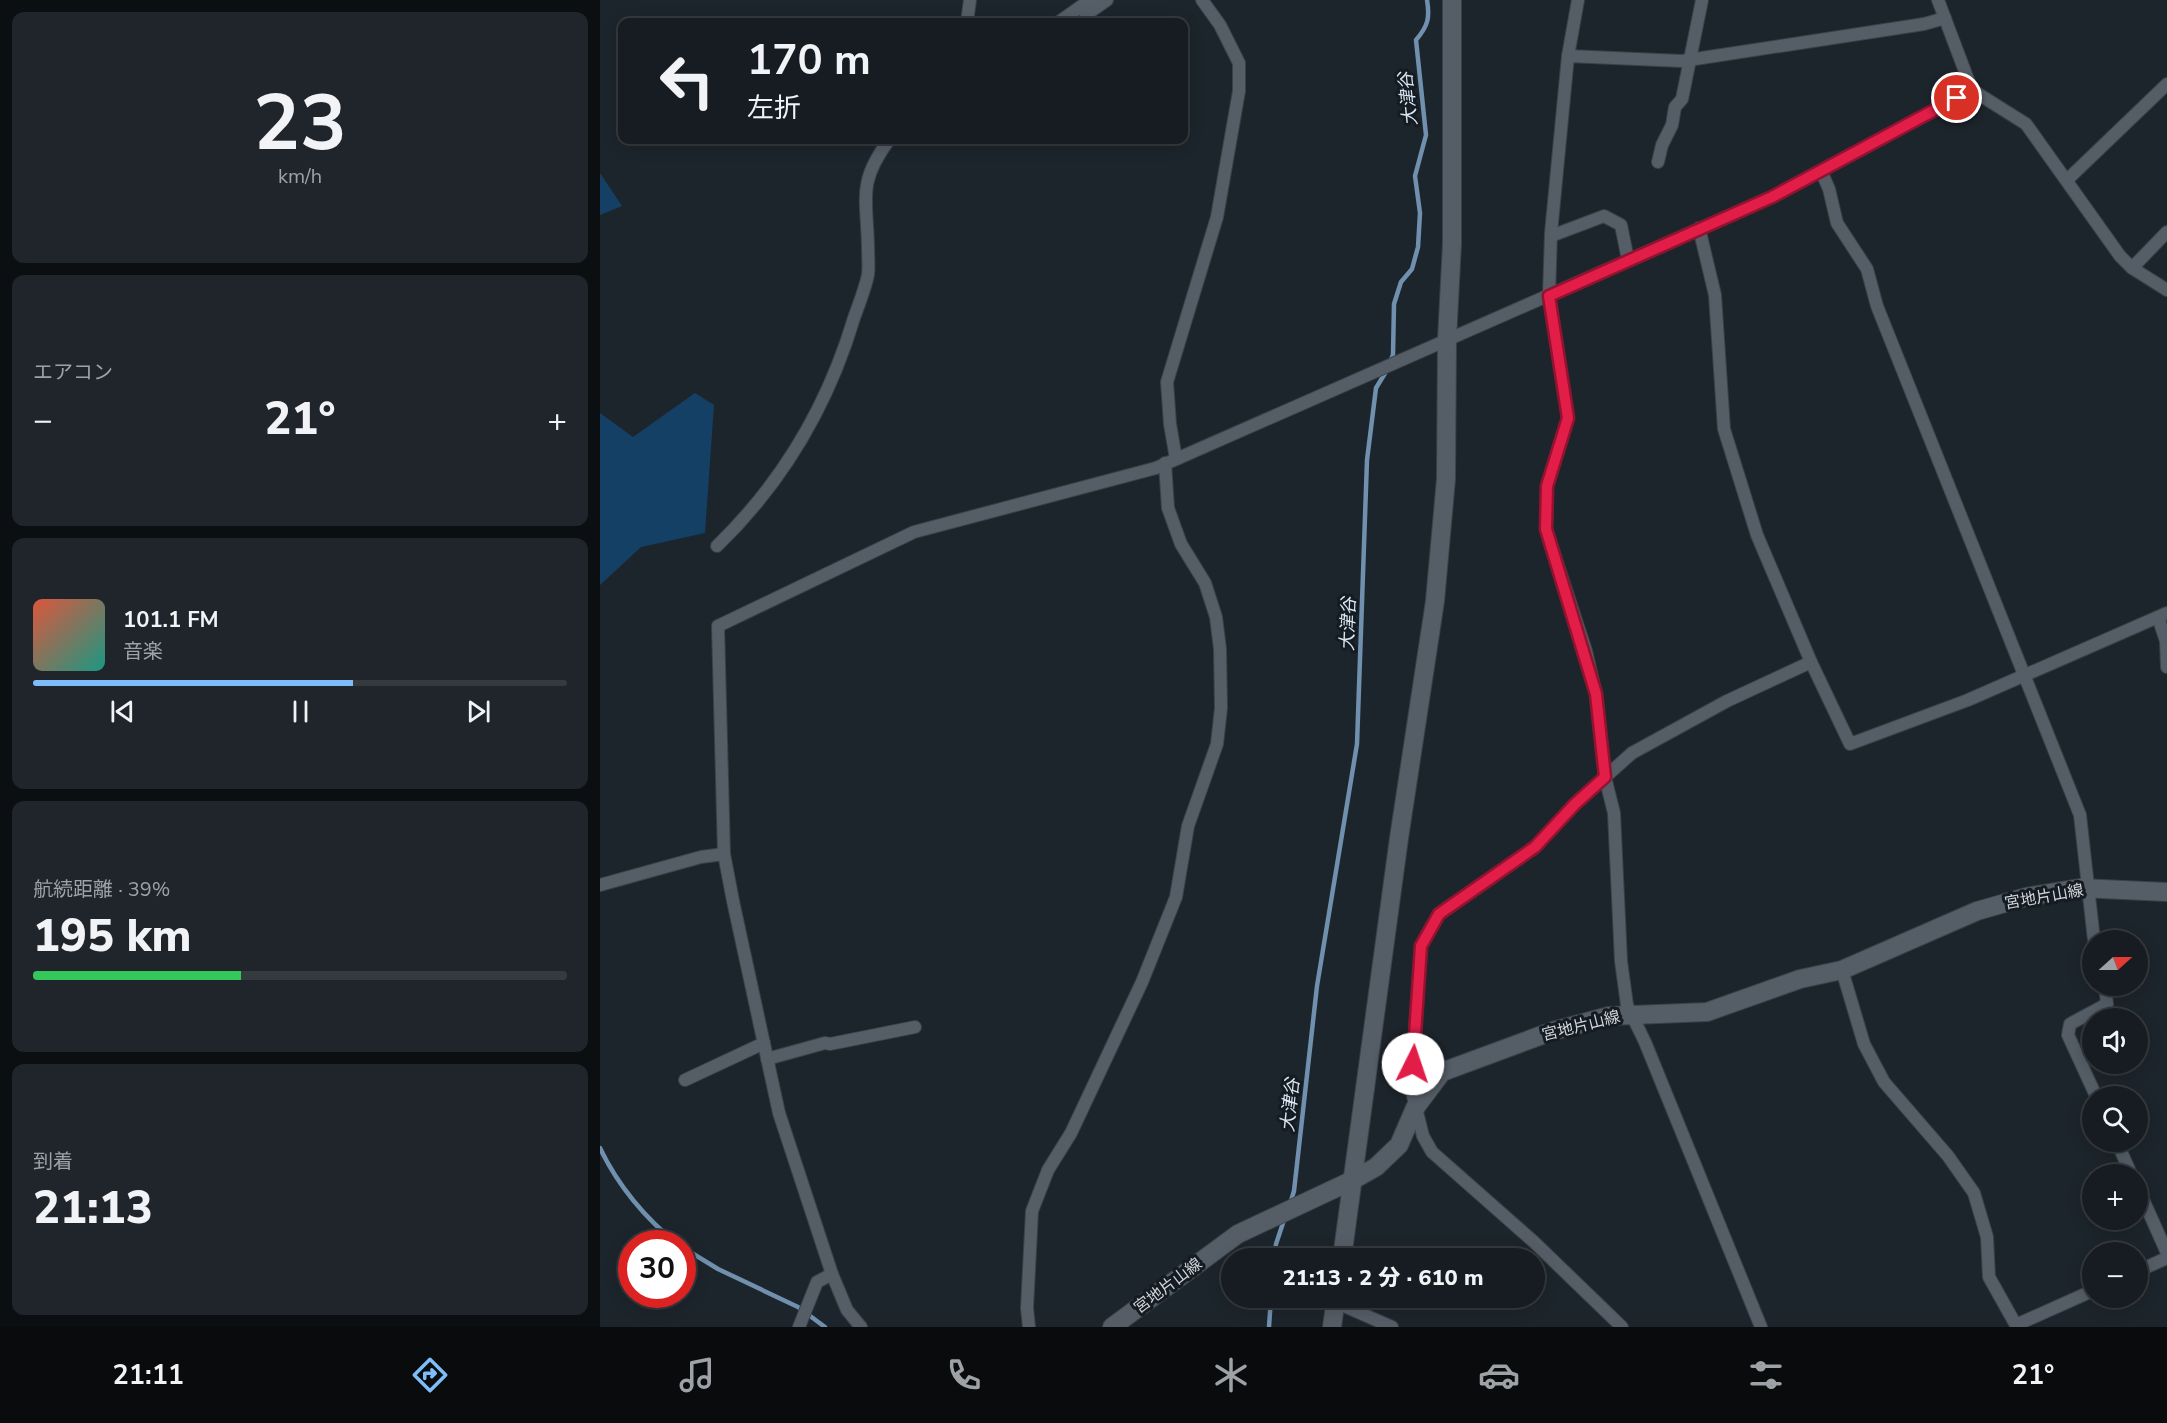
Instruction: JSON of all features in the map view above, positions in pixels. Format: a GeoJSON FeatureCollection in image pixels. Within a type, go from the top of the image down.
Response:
{"type":"FeatureCollection","features":[{"type":"Feature","properties":{"kind":"street"},"geometry":{"type":"LineString","coordinates":[[968,18],[970,0]]}},
{"type":"Feature","properties":{"kind":"street"},"geometry":{"type":"LineString","coordinates":[[1065,18],[1086,3],[1087,14],[1107,0]]}},
{"type":"Feature","properties":{"kind":"street"},"geometry":{"type":"LineString","coordinates":[[1029,1327],[1026,1308],[1032,1211],[1048,1170],[1071,1133],[1142,982],[1176,897],[1188,826],[1217,744],[1221,661],[1216,616],[1205,583],[1181,544],[1168,508],[1170,424],[1167,382],[1218,217],[1239,91],[1239,63],[1220,25],[1202,0]]}},
{"type":"Feature","properties":{"kind":"street"},"geometry":{"type":"LineString","coordinates":[[1343,1248],[1399,838],[1435,601],[1446,479],[1443,342],[1452,244],[1452,0]]}},
{"type":"Feature","properties":{"kind":"street"},"geometry":{"type":"LineString","coordinates":[[1578,0],[1568,56],[1551,236],[1549,296],[1568,418],[1547,486],[1546,529],[1596,694],[1605,777],[1614,813],[1621,961],[1627,1005],[1761,1327]]}},
{"type":"Feature","properties":{"kind":"street"},"geometry":{"type":"LineString","coordinates":[[1658,162],[1662,145],[1672,124],[1675,107],[1682,99],[1702,0]]}},
{"type":"Feature","properties":{"kind":"street"},"geometry":{"type":"LineString","coordinates":[[1938,0],[1972,90],[2026,124],[2120,256],[2132,268],[2167,290]]}},
{"type":"Feature","properties":{"kind":"street"},"geometry":{"type":"LineString","coordinates":[[1568,56],[1682,61],[1924,24],[1945,18]]}},
{"type":"Feature","properties":{"kind":"street"},"geometry":{"type":"LineString","coordinates":[[2067,180],[2167,84]]}},
{"type":"Feature","properties":{"kind":"street"},"geometry":{"type":"LineString","coordinates":[[861,1327],[847,1310],[832,1274],[779,1113],[724,854],[717,626],[914,532],[1058,496],[1170,461],[1549,296],[1822,173],[1972,90]]}},
{"type":"Feature","properties":{"kind":"street"},"geometry":{"type":"LineString","coordinates":[[717,546],[735,528],[796,451],[823,402],[846,348],[868,274],[864,194],[873,162],[886,144]]}},
{"type":"Feature","properties":{"kind":"street"},"geometry":{"type":"LineString","coordinates":[[1822,173],[1829,189],[1837,224],[1867,269],[1877,306],[2080,815],[2093,930]]}},
{"type":"Feature","properties":{"kind":"street"},"geometry":{"type":"LineString","coordinates":[[1551,236],[1604,216],[1621,225],[1628,260]]}},
{"type":"Feature","properties":{"kind":"street"},"geometry":{"type":"LineString","coordinates":[[1699,228],[1714,295],[1724,429],[1757,535],[1810,662],[1850,744],[1968,700],[2025,673],[2163,615],[2167,667]]}},
{"type":"Feature","properties":{"kind":"street"},"geometry":{"type":"LineString","coordinates":[[2132,268],[2167,232]]}},
{"type":"Feature","properties":{"kind":"street"},"geometry":{"type":"LineString","coordinates":[[1622,1327],[1534,1242],[1432,1152],[1424,1136],[1411,1088],[1421,946],[1439,914],[1535,847],[1575,804],[1632,753],[1726,701],[1810,662]]}},
{"type":"Feature","properties":{"kind":"street"},"geometry":{"type":"LineString","coordinates":[[600,885],[701,857],[724,854]]}},
{"type":"Feature","properties":{"kind":"street","name":"宮地片山線"},"geometry":{"type":"LineString","coordinates":[[1112,1327],[1238,1234],[1376,1167],[1398,1145],[1415,1108],[1442,1072],[1553,1031],[1609,1016],[1707,1012],[1800,979],[1842,970],[1977,911],[2026,897],[2087,888],[2167,892]]}},
{"type":"Feature","properties":{"kind":"street"},"geometry":{"type":"LineString","coordinates":[[1842,970],[1864,1044],[1884,1082],[1948,1156],[1974,1193],[1987,1237],[1989,1277],[2016,1326],[2082,1296]]}},
{"type":"Feature","properties":{"kind":"street"},"geometry":{"type":"LineString","coordinates":[[2091,1086],[2068,1035],[2070,1024],[2107,1004],[2106,996]]}},
{"type":"Feature","properties":{"kind":"street"},"geometry":{"type":"LineString","coordinates":[[767,1059],[825,1043],[830,1044],[915,1027]]}},
{"type":"Feature","properties":{"kind":"street"},"geometry":{"type":"LineString","coordinates":[[685,1080],[764,1043]]}},
{"type":"Feature","properties":{"kind":"street"},"geometry":{"type":"LineString","coordinates":[[2148,1210],[2167,1253]]}},
{"type":"Feature","properties":{"kind":"street"},"geometry":{"type":"LineString","coordinates":[[2148,1267],[2167,1258]]}},
{"type":"Feature","properties":{"kind":"street"},"geometry":{"type":"LineString","coordinates":[[799,1326],[817,1282],[832,1274]]}},
{"type":"Feature","properties":{"kind":"street"},"geometry":{"type":"LineString","coordinates":[[1332,1327],[1335,1308]]}},
{"type":"Feature","properties":{"kind":"street"},"geometry":{"type":"LineString","coordinates":[[1353,1308],[1392,1327]]}},
{"type":"Feature","properties":{"kind":"shaded area"},"geometry":{"type":"Polygon","coordinates":[[[600,173],[622,206],[600,215],[600,173]]]}},
{"type":"Feature","properties":{"kind":"shaded area"},"geometry":{"type":"Polygon","coordinates":[[[695,393],[714,405],[705,533],[641,547],[600,585],[600,413],[633,437],[695,393]]]}},
{"type":"Feature","properties":{"kind":"waterway","name":"大津谷"},"geometry":{"type":"LineString","coordinates":[[1390,362],[1393,355],[1394,304],[1401,282],[1412,269],[1418,247],[1420,213],[1415,176],[1426,135],[1416,40],[1427,22],[1427,0]]}},
{"type":"Feature","properties":{"kind":"waterway","name":"大津谷"},"geometry":{"type":"LineString","coordinates":[[1290,1204],[1294,1191],[1317,986],[1357,744],[1367,460],[1376,388],[1387,370]]}},
{"type":"Feature","properties":{"kind":"waterway"},"geometry":{"type":"LineString","coordinates":[[600,1148],[615,1175],[633,1200],[662,1230]]}},
{"type":"Feature","properties":{"kind":"waterway","name":"大津谷"},"geometry":{"type":"LineString","coordinates":[[1275,1248],[1285,1217]]}},
{"type":"Feature","properties":{"kind":"waterway"},"geometry":{"type":"LineString","coordinates":[[696,1256],[718,1269],[798,1307],[825,1327]]}},
{"type":"Feature","properties":{"kind":"waterway","name":"大津谷"},"geometry":{"type":"LineString","coordinates":[[1269,1327],[1270,1308]]}},
{"type":"Feature","properties":{"kind":"route"},"geometry":{"type":"LineString","coordinates":[[1413,1064],[1421,946],[1439,914],[1535,847],[1575,804],[1605,777],[1596,694],[1586,651],[1546,529],[1547,486],[1568,418],[1564,382],[1552,329],[1549,296],[1822,173],[1957,98]]}}]}
